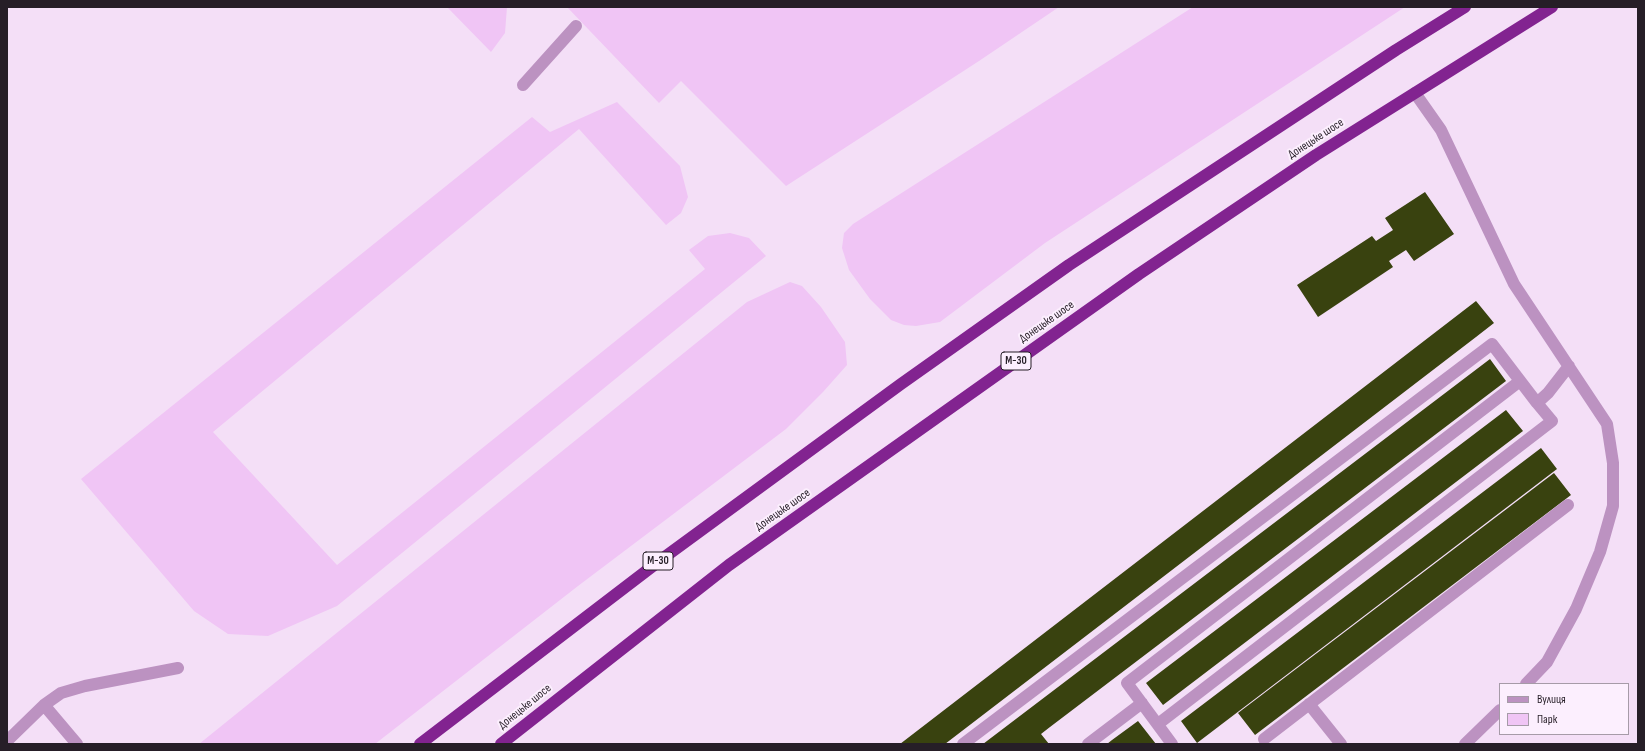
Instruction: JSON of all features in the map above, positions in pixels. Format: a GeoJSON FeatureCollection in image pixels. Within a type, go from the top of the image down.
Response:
{"type":"FeatureCollection","features":[{"type":"Feature","properties":{"kind":"highway","name":"М-30"},"geometry":{"type":"LineString","coordinates":[[420,744],[662,558],[901,384],[1069,265],[1396,50],[1466,7]]}},
{"type":"Feature","properties":{"kind":"highway","name":"Донецьке шосе"},"geometry":{"type":"LineString","coordinates":[[501,744],[749,551],[1139,274],[1316,155],[1552,7]]}},
{"type":"Feature","properties":{"kind":"street"},"geometry":{"type":"LineString","coordinates":[[523,85],[576,26]]}},
{"type":"Feature","properties":{"kind":"street"},"geometry":{"type":"LineString","coordinates":[[1415,93],[1441,130],[1514,284],[1607,424],[1613,463],[1613,506],[1600,552],[1576,609],[1547,662],[1527,683]]}},
{"type":"Feature","properties":{"kind":"street"},"geometry":{"type":"LineString","coordinates":[[964,744],[1492,344],[1552,422],[1158,724]]}},
{"type":"Feature","properties":{"kind":"street"},"geometry":{"type":"LineString","coordinates":[[1537,403],[1548,393],[1569,366]]}},
{"type":"Feature","properties":{"kind":"street"},"geometry":{"type":"LineString","coordinates":[[1172,744],[1127,683],[1520,381]]}},
{"type":"Feature","properties":{"kind":"street"},"geometry":{"type":"LineString","coordinates":[[1264,739],[1568,505]]}},
{"type":"Feature","properties":{"kind":"street"},"geometry":{"type":"LineString","coordinates":[[7,741],[44,705],[61,693],[85,686],[178,668]]}},
{"type":"Feature","properties":{"kind":"street"},"geometry":{"type":"LineString","coordinates":[[1088,744],[1142,703]]}},
{"type":"Feature","properties":{"kind":"street"},"geometry":{"type":"LineString","coordinates":[[1309,704],[1341,744]]}},
{"type":"Feature","properties":{"kind":"street"},"geometry":{"type":"LineString","coordinates":[[44,705],[77,744]]}},
{"type":"Feature","properties":{"kind":"street"},"geometry":{"type":"LineString","coordinates":[[1465,744],[1499,711]]}},
{"type":"Feature","properties":{"kind":"green space"},"geometry":{"type":"Polygon","coordinates":[[[447,7],[507,7],[505,33],[491,52],[447,7]]]}},
{"type":"Feature","properties":{"kind":"green space"},"geometry":{"type":"Polygon","coordinates":[[[567,7],[1059,7],[979,61],[786,186],[681,81],[659,103],[567,7]]]}},
{"type":"Feature","properties":{"kind":"green space"},"geometry":{"type":"Polygon","coordinates":[[[1193,7],[1405,7],[1045,243],[940,322],[916,326],[904,325],[891,320],[870,299],[849,270],[842,248],[844,233],[853,224],[1193,7]]]}},
{"type":"Feature","properties":{"kind":"green space"},"geometry":{"type":"Polygon","coordinates":[[[617,102],[680,166],[688,197],[681,213],[666,225],[579,129],[213,432],[337,565],[705,269],[689,250],[708,236],[730,233],[749,238],[766,256],[337,606],[268,636],[228,634],[194,611],[81,479],[532,117],[550,132],[617,102]]]}},
{"type":"Feature","properties":{"kind":"green space"},"geometry":{"type":"Polygon","coordinates":[[[790,282],[802,286],[821,307],[845,342],[847,365],[823,392],[786,429],[578,586],[375,744],[199,744],[747,302],[790,282]]]}},
{"type":"Feature","properties":{"kind":"building"},"geometry":{"type":"Polygon","coordinates":[[[1425,192],[1454,234],[1414,261],[1406,250],[1389,261],[1393,267],[1318,317],[1297,285],[1372,236],[1376,241],[1393,230],[1385,218],[1425,192]]]}},
{"type":"Feature","properties":{"kind":"building"},"geometry":{"type":"Polygon","coordinates":[[[1476,301],[1494,323],[1476,337],[945,744],[900,744],[1476,301]]]}},
{"type":"Feature","properties":{"kind":"building"},"geometry":{"type":"Polygon","coordinates":[[[1490,359],[1506,381],[1041,734],[1049,744],[983,744],[1490,359]]]}},
{"type":"Feature","properties":{"kind":"building"},"geometry":{"type":"Polygon","coordinates":[[[1506,410],[1523,431],[1163,705],[1146,683],[1506,410]]]}},
{"type":"Feature","properties":{"kind":"building"},"geometry":{"type":"Polygon","coordinates":[[[1541,448],[1557,469],[1197,743],[1181,721],[1541,448]]]}},
{"type":"Feature","properties":{"kind":"building"},"geometry":{"type":"Polygon","coordinates":[[[1554,473],[1571,495],[1255,735],[1238,713],[1554,473]]]}},
{"type":"Feature","properties":{"kind":"building"},"geometry":{"type":"Polygon","coordinates":[[[1138,721],[1156,744],[1107,744],[1112,740],[1138,721]]]}}]}
